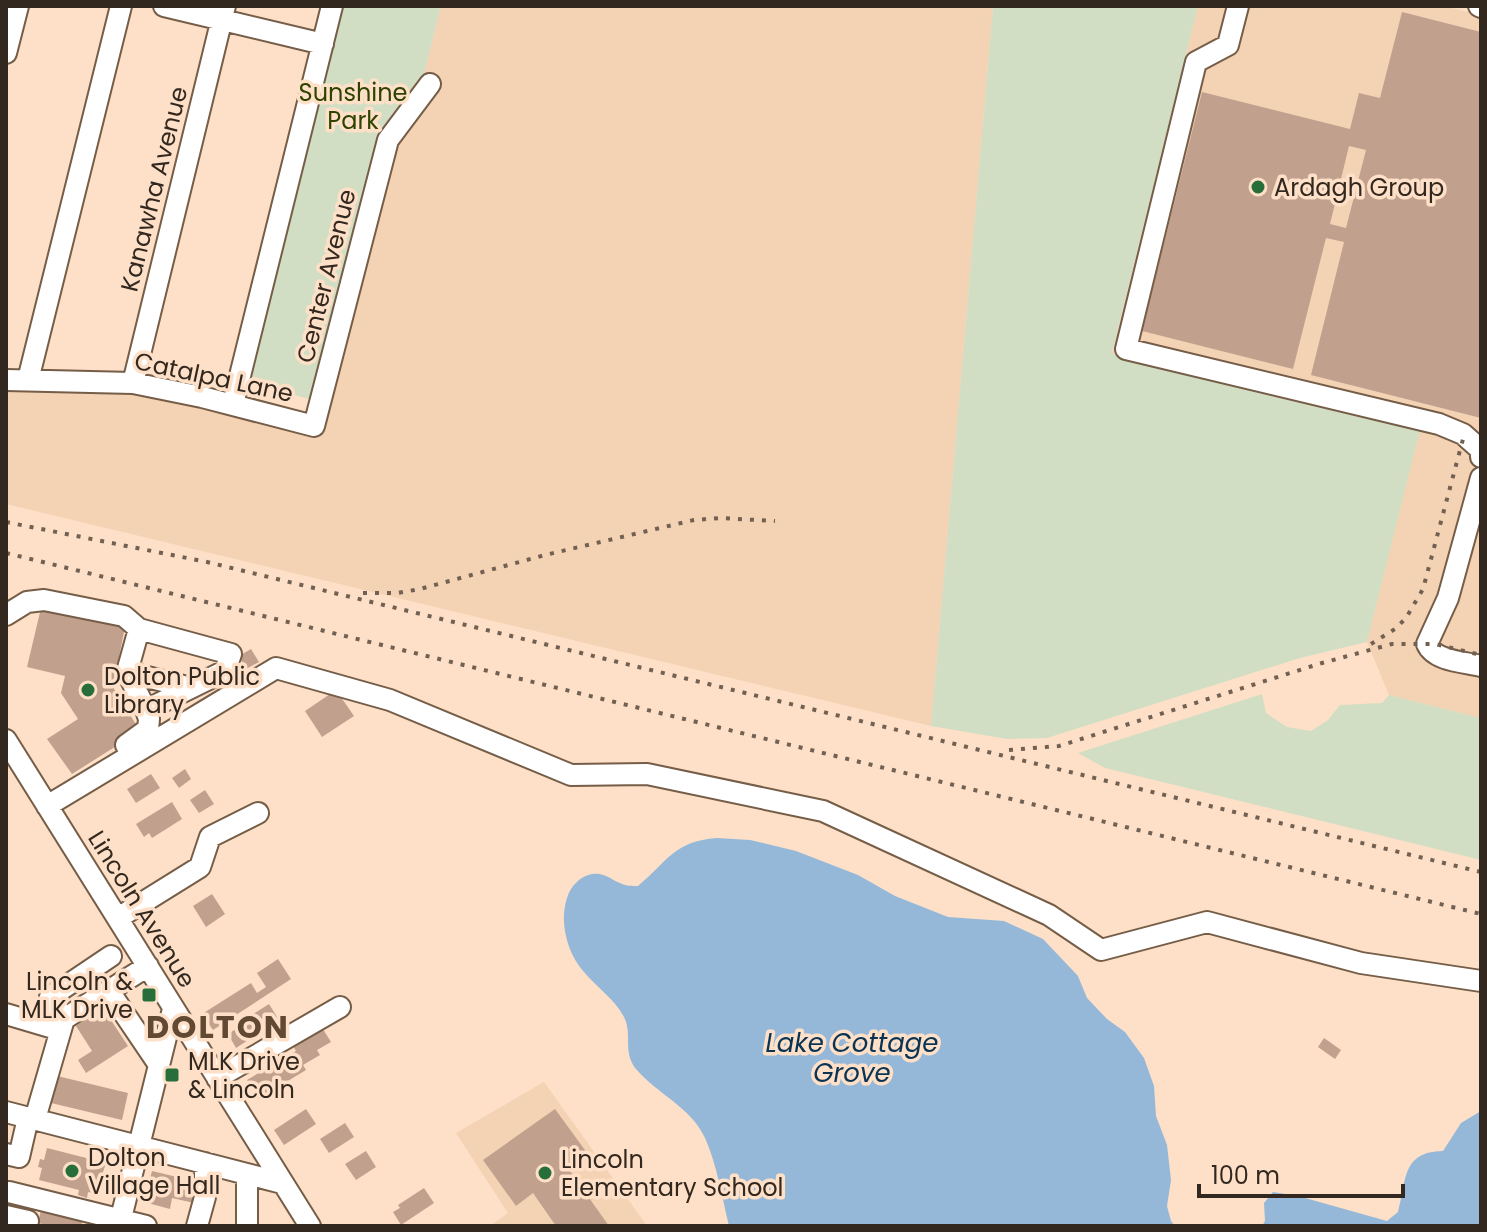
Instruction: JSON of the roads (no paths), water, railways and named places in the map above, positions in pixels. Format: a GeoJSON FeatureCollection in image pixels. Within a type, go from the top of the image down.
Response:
{"type":"FeatureCollection","features":[{"type":"Feature","properties":{"kind":"street"},"geometry":{"type":"LineString","coordinates":[[6,53],[18,6]]}},
{"type":"Feature","properties":{"kind":"street"},"geometry":{"type":"LineString","coordinates":[[28,380],[121,6]]}},
{"type":"Feature","properties":{"kind":"street"},"geometry":{"type":"LineString","coordinates":[[164,6],[223,13],[323,44]]}},
{"type":"Feature","properties":{"kind":"street"},"geometry":{"type":"LineString","coordinates":[[233,404],[332,6]]}},
{"type":"Feature","properties":{"kind":"street"},"geometry":{"type":"LineString","coordinates":[[1238,6],[1228,45],[1196,62],[1126,349],[1439,424],[1463,434],[1481,450],[1481,457]]}},
{"type":"Feature","properties":{"kind":"street","name":"Kanawha Avenue"},"geometry":{"type":"LineString","coordinates":[[133,383],[223,13]]}},
{"type":"Feature","properties":{"kind":"street","name":"Center Avenue"},"geometry":{"type":"LineString","coordinates":[[314,426],[388,140],[430,84]]}},
{"type":"Feature","properties":{"kind":"street","name":"Catalpa Lane"},"geometry":{"type":"LineString","coordinates":[[6,380],[133,383],[233,404],[314,426]]}},
{"type":"Feature","properties":{"kind":"street"},"geometry":{"type":"LineString","coordinates":[[1481,478],[1448,598],[1427,644],[1431,651],[1444,658],[1481,666]]}},
{"type":"Feature","properties":{"kind":"street"},"geometry":{"type":"LineString","coordinates":[[6,615],[27,602],[44,600],[124,616],[139,629],[231,654],[225,671],[146,710]]}},
{"type":"Feature","properties":{"kind":"street"},"geometry":{"type":"LineString","coordinates":[[44,802],[148,729],[146,710],[127,672],[139,629]]}},
{"type":"Feature","properties":{"kind":"street"},"geometry":{"type":"LineString","coordinates":[[44,802],[276,668],[390,700],[571,775],[647,774],[823,811],[1049,915],[1101,950],[1207,922],[1361,963],[1481,981]]}},
{"type":"Feature","properties":{"kind":"street"},"geometry":{"type":"LineString","coordinates":[[127,672],[191,688]]}},
{"type":"Feature","properties":{"kind":"street","name":"Lincoln Avenue"},"geometry":{"type":"LineString","coordinates":[[6,740],[310,1226]]}},
{"type":"Feature","properties":{"kind":"street"},"geometry":{"type":"LineString","coordinates":[[118,918],[200,867],[210,837],[258,813]]}},
{"type":"Feature","properties":{"kind":"street"},"geometry":{"type":"LineString","coordinates":[[62,1024],[50,997],[111,956]]}},
{"type":"Feature","properties":{"kind":"street"},"geometry":{"type":"LineString","coordinates":[[146,1226],[120,1223],[7,1192],[12,1156],[32,1119],[62,1024],[148,966]]}},
{"type":"Feature","properties":{"kind":"street"},"geometry":{"type":"LineString","coordinates":[[109,991],[159,1065]]}},
{"type":"Feature","properties":{"kind":"street"},"geometry":{"type":"LineString","coordinates":[[217,1078],[340,1007]]}},
{"type":"Feature","properties":{"kind":"street"},"geometry":{"type":"LineString","coordinates":[[120,1223],[173,1009]]}},
{"type":"Feature","properties":{"kind":"street"},"geometry":{"type":"LineString","coordinates":[[6,1014],[62,1024]]}},
{"type":"Feature","properties":{"kind":"street"},"geometry":{"type":"LineString","coordinates":[[6,1112],[282,1183]]}},
{"type":"Feature","properties":{"kind":"street"},"geometry":{"type":"LineString","coordinates":[[197,1226],[205,1197],[205,1163]]}},
{"type":"Feature","properties":{"kind":"street"},"geometry":{"type":"LineString","coordinates":[[247,1174],[247,1226]]}},
{"type":"Feature","properties":{"kind":"street"},"geometry":{"type":"LineString","coordinates":[[6,1216],[28,1221]]}},
{"type":"Feature","properties":{"kind":"water","name":"Lake Cottage Grove"},"geometry":{"type":"Polygon","coordinates":[[[717,838],[750,840],[796,851],[858,875],[895,896],[948,917],[1004,921],[1043,939],[1078,976],[1087,998],[1125,1032],[1144,1058],[1154,1086],[1156,1116],[1167,1145],[1171,1180],[1167,1206],[1175,1226],[729,1226],[716,1170],[699,1127],[683,1109],[636,1069],[629,1056],[624,1017],[578,964],[564,927],[568,894],[583,877],[600,874],[624,885],[638,886],[681,848],[717,838]]]}},
{"type":"Feature","properties":{"kind":"water"},"geometry":{"type":"Polygon","coordinates":[[[1481,1111],[1481,1226],[1262,1226],[1265,1221],[1264,1203],[1273,1192],[1387,1221],[1398,1212],[1405,1179],[1413,1162],[1420,1156],[1443,1151],[1461,1123],[1481,1111]]]}},
{"type":"Feature","properties":{"kind":"railway"},"geometry":{"type":"LineString","coordinates":[[1371,644],[1406,618],[1423,589],[1463,439]]}},
{"type":"Feature","properties":{"kind":"railway"},"geometry":{"type":"LineString","coordinates":[[363,593],[420,589],[545,555],[694,520],[775,521]]}},
{"type":"Feature","properties":{"kind":"railway"},"geometry":{"type":"LineString","coordinates":[[6,522],[207,562],[1481,872]]}},
{"type":"Feature","properties":{"kind":"railway"},"geometry":{"type":"LineString","coordinates":[[6,553],[1481,914]]}},
{"type":"Feature","properties":{"kind":"railway"},"geometry":{"type":"LineString","coordinates":[[1009,750],[1059,746],[1392,644],[1435,644],[1481,655]]}},
{"type":"Feature","properties":{"kind":"place","name":"Ardagh Group"},"geometry":{"type":"Point","coordinates":[1258,187]}},
{"type":"Feature","properties":{"kind":"place","name":"Dolton Public Library"},"geometry":{"type":"Point","coordinates":[88,690]}},
{"type":"Feature","properties":{"kind":"place","name":"Lincoln & MLK Drive"},"geometry":{"type":"Point","coordinates":[149,995]}},
{"type":"Feature","properties":{"kind":"place","name":"MLK Drive & Lincoln"},"geometry":{"type":"Point","coordinates":[172,1075]}},
{"type":"Feature","properties":{"kind":"place","name":"Dolton Village Hall"},"geometry":{"type":"Point","coordinates":[72,1171]}},
{"type":"Feature","properties":{"kind":"place","name":"Lincoln Elementary School"},"geometry":{"type":"Point","coordinates":[545,1173]}},
{"type":"Feature","properties":{"kind":"district","name":"DOLTON"},"geometry":{"type":"Point","coordinates":[218,1026]}},
{"type":"Feature","properties":{"kind":"park label","name":"Sunshine Park"},"geometry":{"type":"Point","coordinates":[353,106]}}]}
